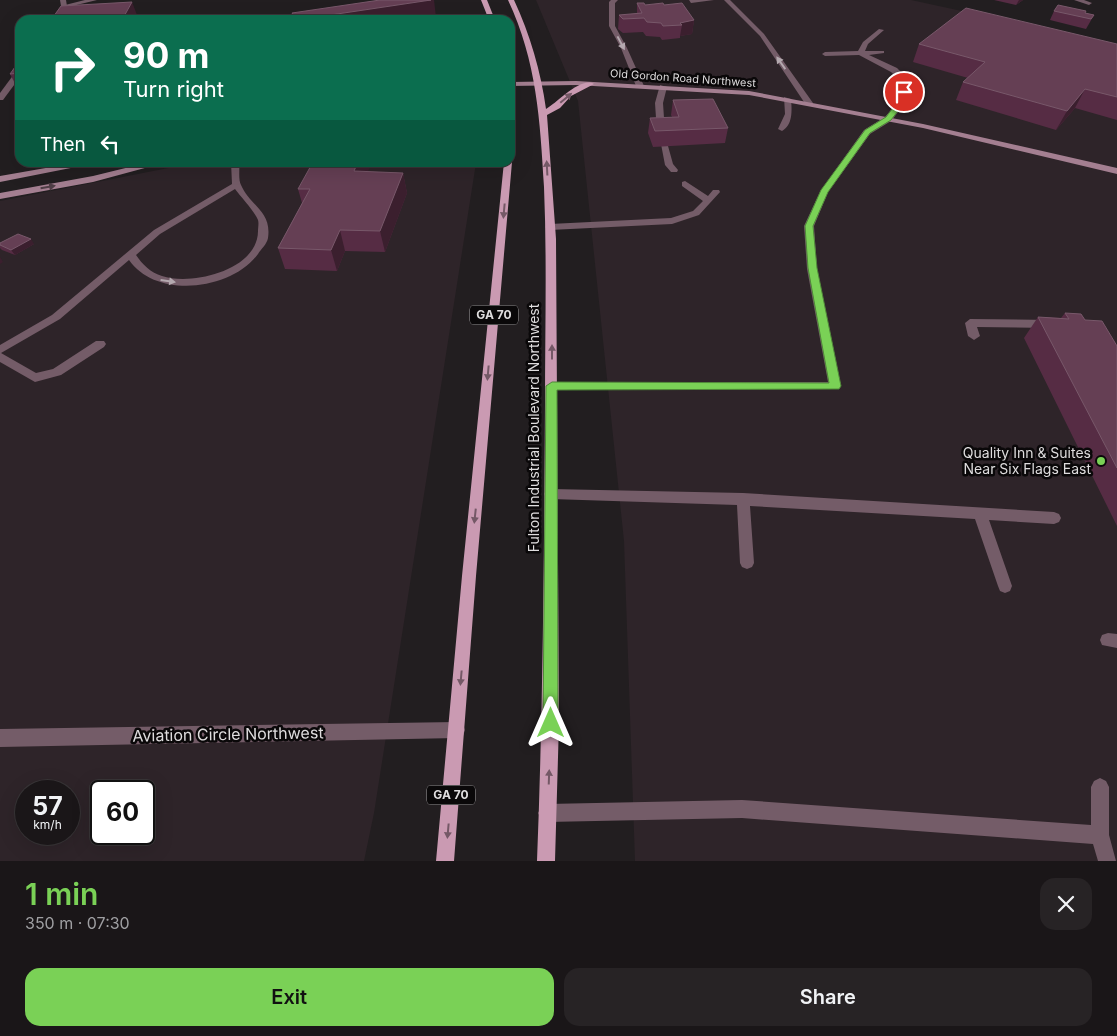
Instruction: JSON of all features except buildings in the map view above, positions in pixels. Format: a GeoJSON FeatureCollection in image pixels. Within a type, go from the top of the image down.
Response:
{"type":"FeatureCollection","features":[{"type":"Feature","properties":{"kind":"main road"},"geometry":{"type":"LineString","coordinates":[[484,0],[490,15]]}},
{"type":"Feature","properties":{"kind":"main road","name":"Fulton Industrial Boulevard Northwest"},"geometry":{"type":"LineString","coordinates":[[511,0],[520,19],[539,82],[543,114],[550,227],[552,386],[551,723],[546,861]]}},
{"type":"Feature","properties":{"kind":"main road"},"geometry":{"type":"LineString","coordinates":[[515,84],[539,82]]}},
{"type":"Feature","properties":{"kind":"main road"},"geometry":{"type":"LineString","coordinates":[[515,88],[539,82]]}},
{"type":"Feature","properties":{"kind":"main road","name":"Old Gordon Road Northwest"},"geometry":{"type":"LineString","coordinates":[[539,82],[663,87],[748,93],[787,99],[888,119],[1117,171]]}},
{"type":"Feature","properties":{"kind":"main road"},"geometry":{"type":"LineString","coordinates":[[543,114],[556,106],[568,94],[590,84]]}},
{"type":"Feature","properties":{"kind":"main road"},"geometry":{"type":"LineString","coordinates":[[0,179],[68,167]]}},
{"type":"Feature","properties":{"kind":"main road"},"geometry":{"type":"LineString","coordinates":[[0,196],[93,179],[142,167]]}},
{"type":"Feature","properties":{"kind":"main road","name":"GA 70"},"geometry":{"type":"LineString","coordinates":[[445,861],[469,576],[508,167]]}},
{"type":"Feature","properties":{"kind":"street"},"geometry":{"type":"LineString","coordinates":[[57,15],[63,3],[94,0]]}},
{"type":"Feature","properties":{"kind":"street"},"geometry":{"type":"LineString","coordinates":[[615,0],[612,2],[612,26],[624,48],[640,86]]}},
{"type":"Feature","properties":{"kind":"street"},"geometry":{"type":"LineString","coordinates":[[691,1],[711,0]]}},
{"type":"Feature","properties":{"kind":"street"},"geometry":{"type":"LineString","coordinates":[[727,0],[762,35],[809,103]]}},
{"type":"Feature","properties":{"kind":"street"},"geometry":{"type":"LineString","coordinates":[[1077,0],[1089,3]]}},
{"type":"Feature","properties":{"kind":"street"},"geometry":{"type":"LineString","coordinates":[[861,53],[865,43],[881,30]]}},
{"type":"Feature","properties":{"kind":"street"},"geometry":{"type":"LineString","coordinates":[[825,54],[882,52]]}},
{"type":"Feature","properties":{"kind":"street"},"geometry":{"type":"LineString","coordinates":[[552,386],[836,386],[812,268],[809,226],[824,192],[868,132],[888,119],[902,102],[906,82],[894,70],[861,53]]}},
{"type":"Feature","properties":{"kind":"street"},"geometry":{"type":"LineString","coordinates":[[0,98],[15,78]]}},
{"type":"Feature","properties":{"kind":"street"},"geometry":{"type":"LineString","coordinates":[[661,133],[659,104],[663,87]]}},
{"type":"Feature","properties":{"kind":"street"},"geometry":{"type":"LineString","coordinates":[[782,130],[789,114],[787,99]]}},
{"type":"Feature","properties":{"kind":"street"},"geometry":{"type":"LineString","coordinates":[[664,146],[669,165],[674,170]]}},
{"type":"Feature","properties":{"kind":"street"},"geometry":{"type":"LineString","coordinates":[[130,254],[139,267],[159,280],[188,283],[221,277],[247,262],[264,240],[263,220],[236,185],[235,167]]}},
{"type":"Feature","properties":{"kind":"street"},"geometry":{"type":"LineString","coordinates":[[685,184],[708,200]]}},
{"type":"Feature","properties":{"kind":"street"},"geometry":{"type":"LineString","coordinates":[[0,350],[56,317],[157,232],[236,185]]}},
{"type":"Feature","properties":{"kind":"street"},"geometry":{"type":"LineString","coordinates":[[550,227],[672,222],[696,213],[716,192]]}},
{"type":"Feature","properties":{"kind":"street"},"geometry":{"type":"LineString","coordinates":[[974,336],[970,323],[1060,324]]}},
{"type":"Feature","properties":{"kind":"street"},"geometry":{"type":"LineString","coordinates":[[0,357],[35,378],[57,372],[100,344]]}},
{"type":"Feature","properties":{"kind":"street"},"geometry":{"type":"LineString","coordinates":[[551,494],[743,499],[1054,518]]}},
{"type":"Feature","properties":{"kind":"street"},"geometry":{"type":"LineString","coordinates":[[743,499],[747,563]]}},
{"type":"Feature","properties":{"kind":"street"},"geometry":{"type":"LineString","coordinates":[[980,513],[1005,586]]}},
{"type":"Feature","properties":{"kind":"street","name":"Aviation Circle Northwest"},"geometry":{"type":"LineString","coordinates":[[0,738],[457,730]]}},
{"type":"Feature","properties":{"kind":"street"},"geometry":{"type":"LineString","coordinates":[[1100,787],[1100,835],[1106,861]]}},
{"type":"Feature","properties":{"kind":"street"},"geometry":{"type":"LineString","coordinates":[[547,814],[742,809],[1100,835]]}},
{"type":"Feature","properties":{"kind":"shaded area"},"geometry":{"type":"Polygon","coordinates":[[[536,0],[911,0],[1117,45],[1117,861],[635,861],[624,541],[578,101],[536,0]]]}},
{"type":"Feature","properties":{"kind":"shaded area"},"geometry":{"type":"Polygon","coordinates":[[[174,167],[475,167],[374,813],[364,861],[0,861],[0,201],[174,167]]]}},
{"type":"Feature","properties":{"kind":"place","name":"Quality Inn & Suites Near Six Flags East"},"geometry":{"type":"Point","coordinates":[1101,461]}},
{"type":"Feature","properties":{"kind":"route"},"geometry":{"type":"LineString","coordinates":[[551,723],[552,386],[836,386],[812,268],[809,226],[824,192],[868,132],[888,119],[902,102],[904,92]]}}]}
